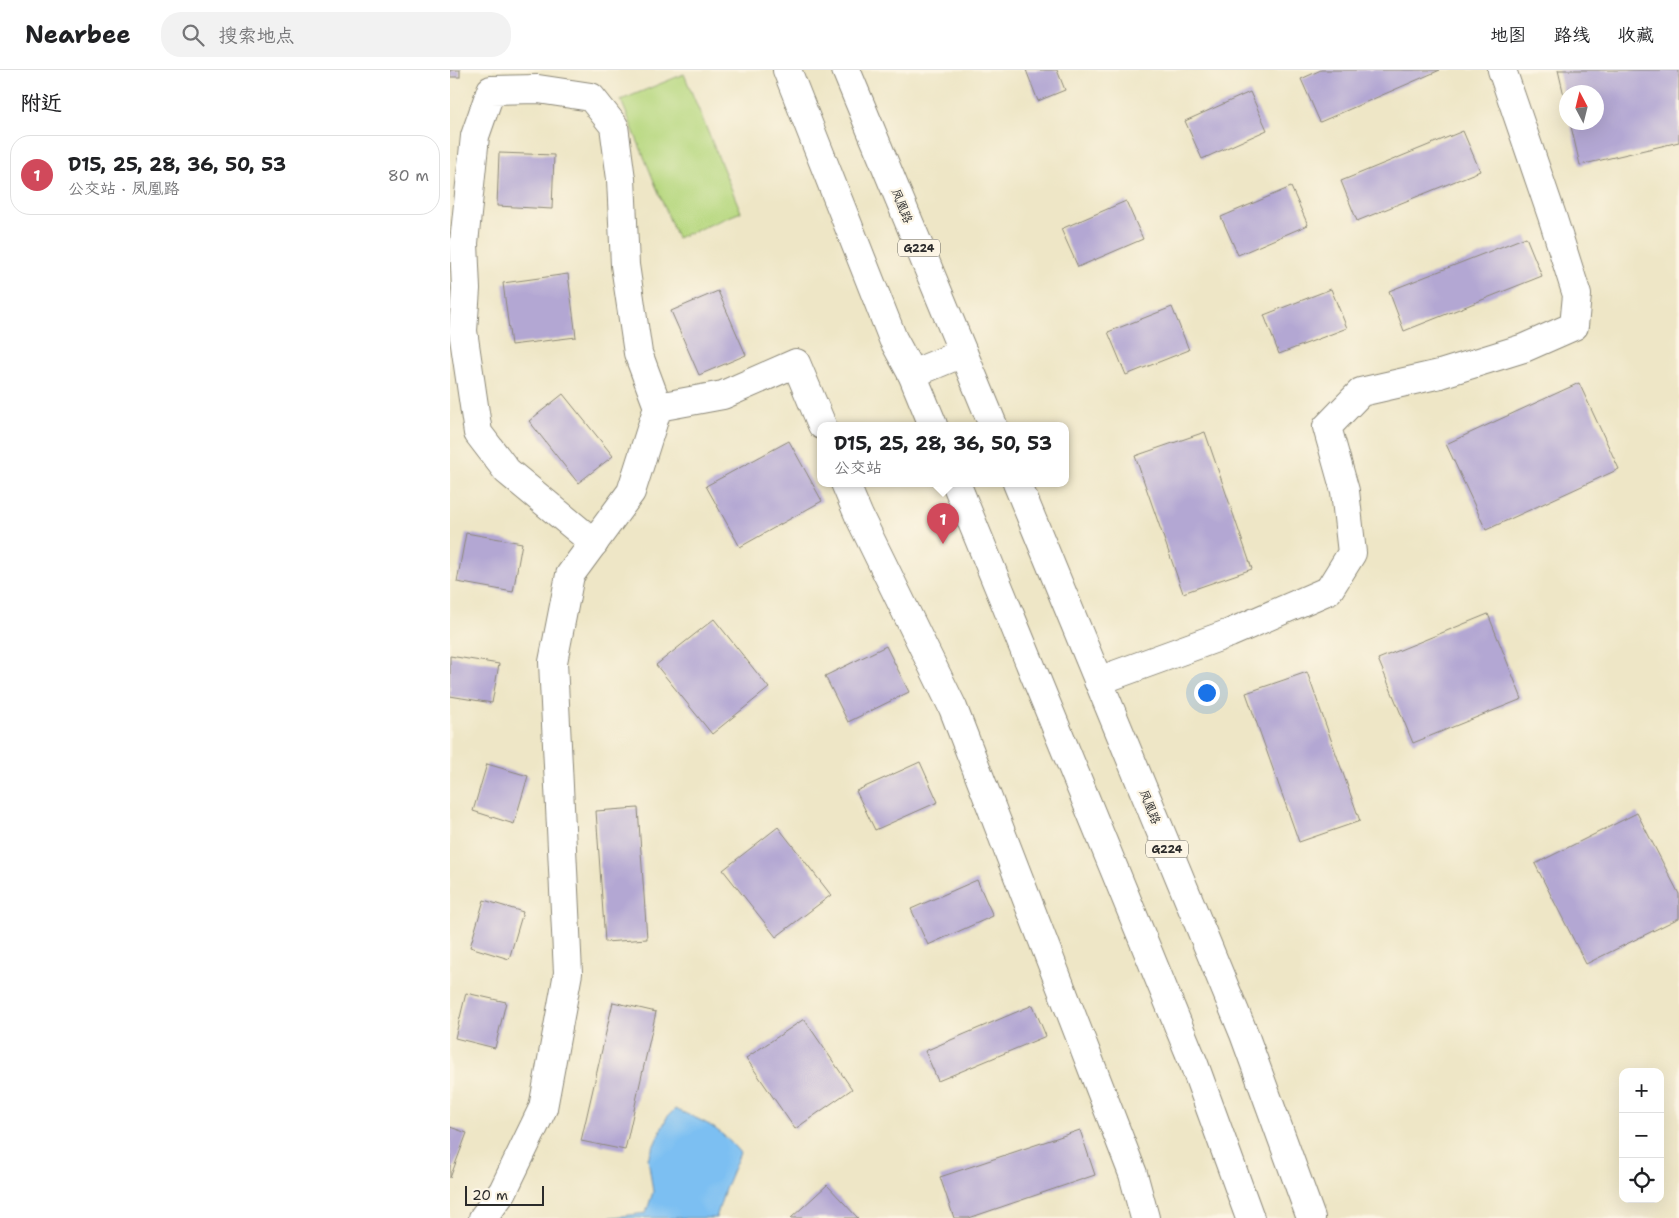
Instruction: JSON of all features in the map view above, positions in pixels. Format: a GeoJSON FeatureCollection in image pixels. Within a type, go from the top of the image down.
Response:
{"type":"FeatureCollection","features":[{"type":"Feature","properties":{"kind":"main road"},"geometry":{"type":"LineString","coordinates":[[787,70],[893,339],[912,374],[932,422]]}},
{"type":"Feature","properties":{"kind":"main road","name":"凤凰路"},"geometry":{"type":"LineString","coordinates":[[846,70],[992,422]]}},
{"type":"Feature","properties":{"kind":"main road"},"geometry":{"type":"LineString","coordinates":[[1098,681],[1230,634],[1329,590],[1352,553],[1345,491],[1327,427],[1360,392],[1440,374],[1524,348],[1574,326],[1577,295],[1502,70]]}},
{"type":"Feature","properties":{"kind":"main road"},"geometry":{"type":"LineString","coordinates":[[483,1218],[503,1191],[543,1108],[568,972],[553,662],[570,575],[594,543],[631,492],[658,407],[638,353],[625,265],[621,179],[614,126],[591,97],[538,89],[491,90],[475,136],[464,242],[466,290],[463,331],[478,432],[507,471],[594,543]]}},
{"type":"Feature","properties":{"kind":"main road"},"geometry":{"type":"LineString","coordinates":[[912,374],[963,353]]}},
{"type":"Feature","properties":{"kind":"main road"},"geometry":{"type":"LineString","coordinates":[[658,407],[722,395],[796,363],[821,422]]}},
{"type":"Feature","properties":{"kind":"main road"},"geometry":{"type":"LineString","coordinates":[[847,487],[953,708],[1133,1174],[1145,1218]]}},
{"type":"Feature","properties":{"kind":"main road"},"geometry":{"type":"LineString","coordinates":[[958,487],[1194,1064],[1250,1218]]}},
{"type":"Feature","properties":{"kind":"main road","name":"凤凰路"},"geometry":{"type":"LineString","coordinates":[[1018,487],[1244,1034],[1311,1218]]}},
{"type":"Feature","properties":{"kind":"green space"},"geometry":{"type":"Polygon","coordinates":[[[684,74],[741,212],[677,238],[621,100],[684,74]]]}},
{"type":"Feature","properties":{"kind":"water"},"geometry":{"type":"Polygon","coordinates":[[[675,1109],[718,1131],[740,1153],[725,1189],[716,1218],[605,1218],[646,1213],[653,1192],[648,1158],[667,1117],[675,1109]]]}},
{"type":"Feature","properties":{"kind":"building"},"geometry":{"type":"Polygon","coordinates":[[[450,70],[460,70],[460,77],[450,77],[450,70]]]}},
{"type":"Feature","properties":{"kind":"building"},"geometry":{"type":"Polygon","coordinates":[[[1026,70],[1057,70],[1065,90],[1038,101],[1026,70]]]}},
{"type":"Feature","properties":{"kind":"building"},"geometry":{"type":"Polygon","coordinates":[[[1321,70],[1440,70],[1320,122],[1301,79],[1321,70]]]}},
{"type":"Feature","properties":{"kind":"building"},"geometry":{"type":"Polygon","coordinates":[[[1558,70],[1679,70],[1679,142],[1580,165],[1572,130],[1604,130],[1604,85],[1562,85],[1558,70]]]}},
{"type":"Feature","properties":{"kind":"building"},"geometry":{"type":"Polygon","coordinates":[[[1250,92],[1267,130],[1202,159],[1185,121],[1250,92]]]}},
{"type":"Feature","properties":{"kind":"building"},"geometry":{"type":"Polygon","coordinates":[[[1463,131],[1480,171],[1357,221],[1341,181],[1463,131]]]}},
{"type":"Feature","properties":{"kind":"building"},"geometry":{"type":"Polygon","coordinates":[[[499,153],[554,155],[552,209],[497,206],[499,153]]]}},
{"type":"Feature","properties":{"kind":"building"},"geometry":{"type":"Polygon","coordinates":[[[1291,187],[1308,225],[1238,255],[1221,217],[1291,187]]]}},
{"type":"Feature","properties":{"kind":"building"},"geometry":{"type":"Polygon","coordinates":[[[1126,201],[1143,239],[1078,267],[1061,229],[1126,201]]]}},
{"type":"Feature","properties":{"kind":"building"},"geometry":{"type":"Polygon","coordinates":[[[1526,237],[1542,276],[1404,331],[1389,291],[1526,237]]]}},
{"type":"Feature","properties":{"kind":"building"},"geometry":{"type":"Polygon","coordinates":[[[568,274],[576,337],[511,345],[503,283],[568,274]]]}},
{"type":"Feature","properties":{"kind":"building"},"geometry":{"type":"Polygon","coordinates":[[[1331,289],[1347,328],[1279,354],[1264,315],[1331,289]]]}},
{"type":"Feature","properties":{"kind":"building"},"geometry":{"type":"Polygon","coordinates":[[[718,291],[746,355],[699,375],[671,311],[718,291]]]}},
{"type":"Feature","properties":{"kind":"building"},"geometry":{"type":"Polygon","coordinates":[[[1172,307],[1189,350],[1126,375],[1108,332],[1172,307]]]}},
{"type":"Feature","properties":{"kind":"building"},"geometry":{"type":"Polygon","coordinates":[[[1579,383],[1619,469],[1486,530],[1446,444],[1579,383]]]}},
{"type":"Feature","properties":{"kind":"building"},"geometry":{"type":"Polygon","coordinates":[[[563,394],[613,456],[578,483],[529,421],[563,394]]]}},
{"type":"Feature","properties":{"kind":"building"},"geometry":{"type":"Polygon","coordinates":[[[1205,432],[1252,569],[1183,593],[1135,456],[1205,432]]]}},
{"type":"Feature","properties":{"kind":"building"},"geometry":{"type":"Polygon","coordinates":[[[789,441],[822,501],[740,547],[706,486],[789,441]]]}},
{"type":"Feature","properties":{"kind":"building"},"geometry":{"type":"Polygon","coordinates":[[[466,533],[522,543],[513,592],[457,582],[466,533]]]}},
{"type":"Feature","properties":{"kind":"building"},"geometry":{"type":"Polygon","coordinates":[[[1488,614],[1522,699],[1413,743],[1378,659],[1488,614]]]}},
{"type":"Feature","properties":{"kind":"building"},"geometry":{"type":"Polygon","coordinates":[[[714,619],[769,688],[712,734],[656,665],[714,619]]]}},
{"type":"Feature","properties":{"kind":"building"},"geometry":{"type":"Polygon","coordinates":[[[886,646],[909,692],[848,722],[825,676],[886,646]]]}},
{"type":"Feature","properties":{"kind":"building"},"geometry":{"type":"Polygon","coordinates":[[[450,656],[499,664],[492,703],[450,696],[450,656]]]}},
{"type":"Feature","properties":{"kind":"building"},"geometry":{"type":"Polygon","coordinates":[[[1307,672],[1360,821],[1299,842],[1246,693],[1307,672]]]}},
{"type":"Feature","properties":{"kind":"building"},"geometry":{"type":"Polygon","coordinates":[[[920,762],[938,802],[875,830],[856,791],[920,762]]]}},
{"type":"Feature","properties":{"kind":"building"},"geometry":{"type":"Polygon","coordinates":[[[487,764],[528,776],[514,824],[473,811],[487,764]]]}},
{"type":"Feature","properties":{"kind":"building"},"geometry":{"type":"Polygon","coordinates":[[[638,808],[647,939],[605,942],[596,811],[638,808]]]}},
{"type":"Feature","properties":{"kind":"building"},"geometry":{"type":"Polygon","coordinates":[[[1637,813],[1679,894],[1679,918],[1586,964],[1535,864],[1637,813]]]}},
{"type":"Feature","properties":{"kind":"building"},"geometry":{"type":"Polygon","coordinates":[[[778,827],[831,895],[776,937],[723,870],[778,827]]]}},
{"type":"Feature","properties":{"kind":"building"},"geometry":{"type":"Polygon","coordinates":[[[977,880],[993,916],[928,945],[911,909],[977,880]]]}},
{"type":"Feature","properties":{"kind":"building"},"geometry":{"type":"Polygon","coordinates":[[[484,900],[523,912],[509,959],[470,947],[484,900]]]}},
{"type":"Feature","properties":{"kind":"building"},"geometry":{"type":"Polygon","coordinates":[[[466,993],[506,1002],[495,1048],[455,1038],[466,993]]]}},
{"type":"Feature","properties":{"kind":"building"},"geometry":{"type":"Polygon","coordinates":[[[613,1002],[656,1012],[625,1150],[581,1141],[613,1002]]]}},
{"type":"Feature","properties":{"kind":"building"},"geometry":{"type":"Polygon","coordinates":[[[1033,1005],[1046,1036],[938,1081],[925,1051],[1033,1005]]]}},
{"type":"Feature","properties":{"kind":"building"},"geometry":{"type":"Polygon","coordinates":[[[804,1019],[852,1089],[795,1129],[746,1058],[804,1019]]]}},
{"type":"Feature","properties":{"kind":"building"},"geometry":{"type":"Polygon","coordinates":[[[450,1127],[467,1133],[450,1178],[450,1127]]]}},
{"type":"Feature","properties":{"kind":"building"},"geometry":{"type":"Polygon","coordinates":[[[1080,1130],[1095,1175],[969,1218],[954,1218],[940,1177],[1080,1130]]]}},
{"type":"Feature","properties":{"kind":"building"},"geometry":{"type":"Polygon","coordinates":[[[827,1185],[858,1218],[791,1218],[827,1185]]]}},
{"type":"Feature","properties":{"kind":"place","name":"D15, 25, 28, 36, 50, 53"},"geometry":{"type":"Point","coordinates":[943,544]}}]}
